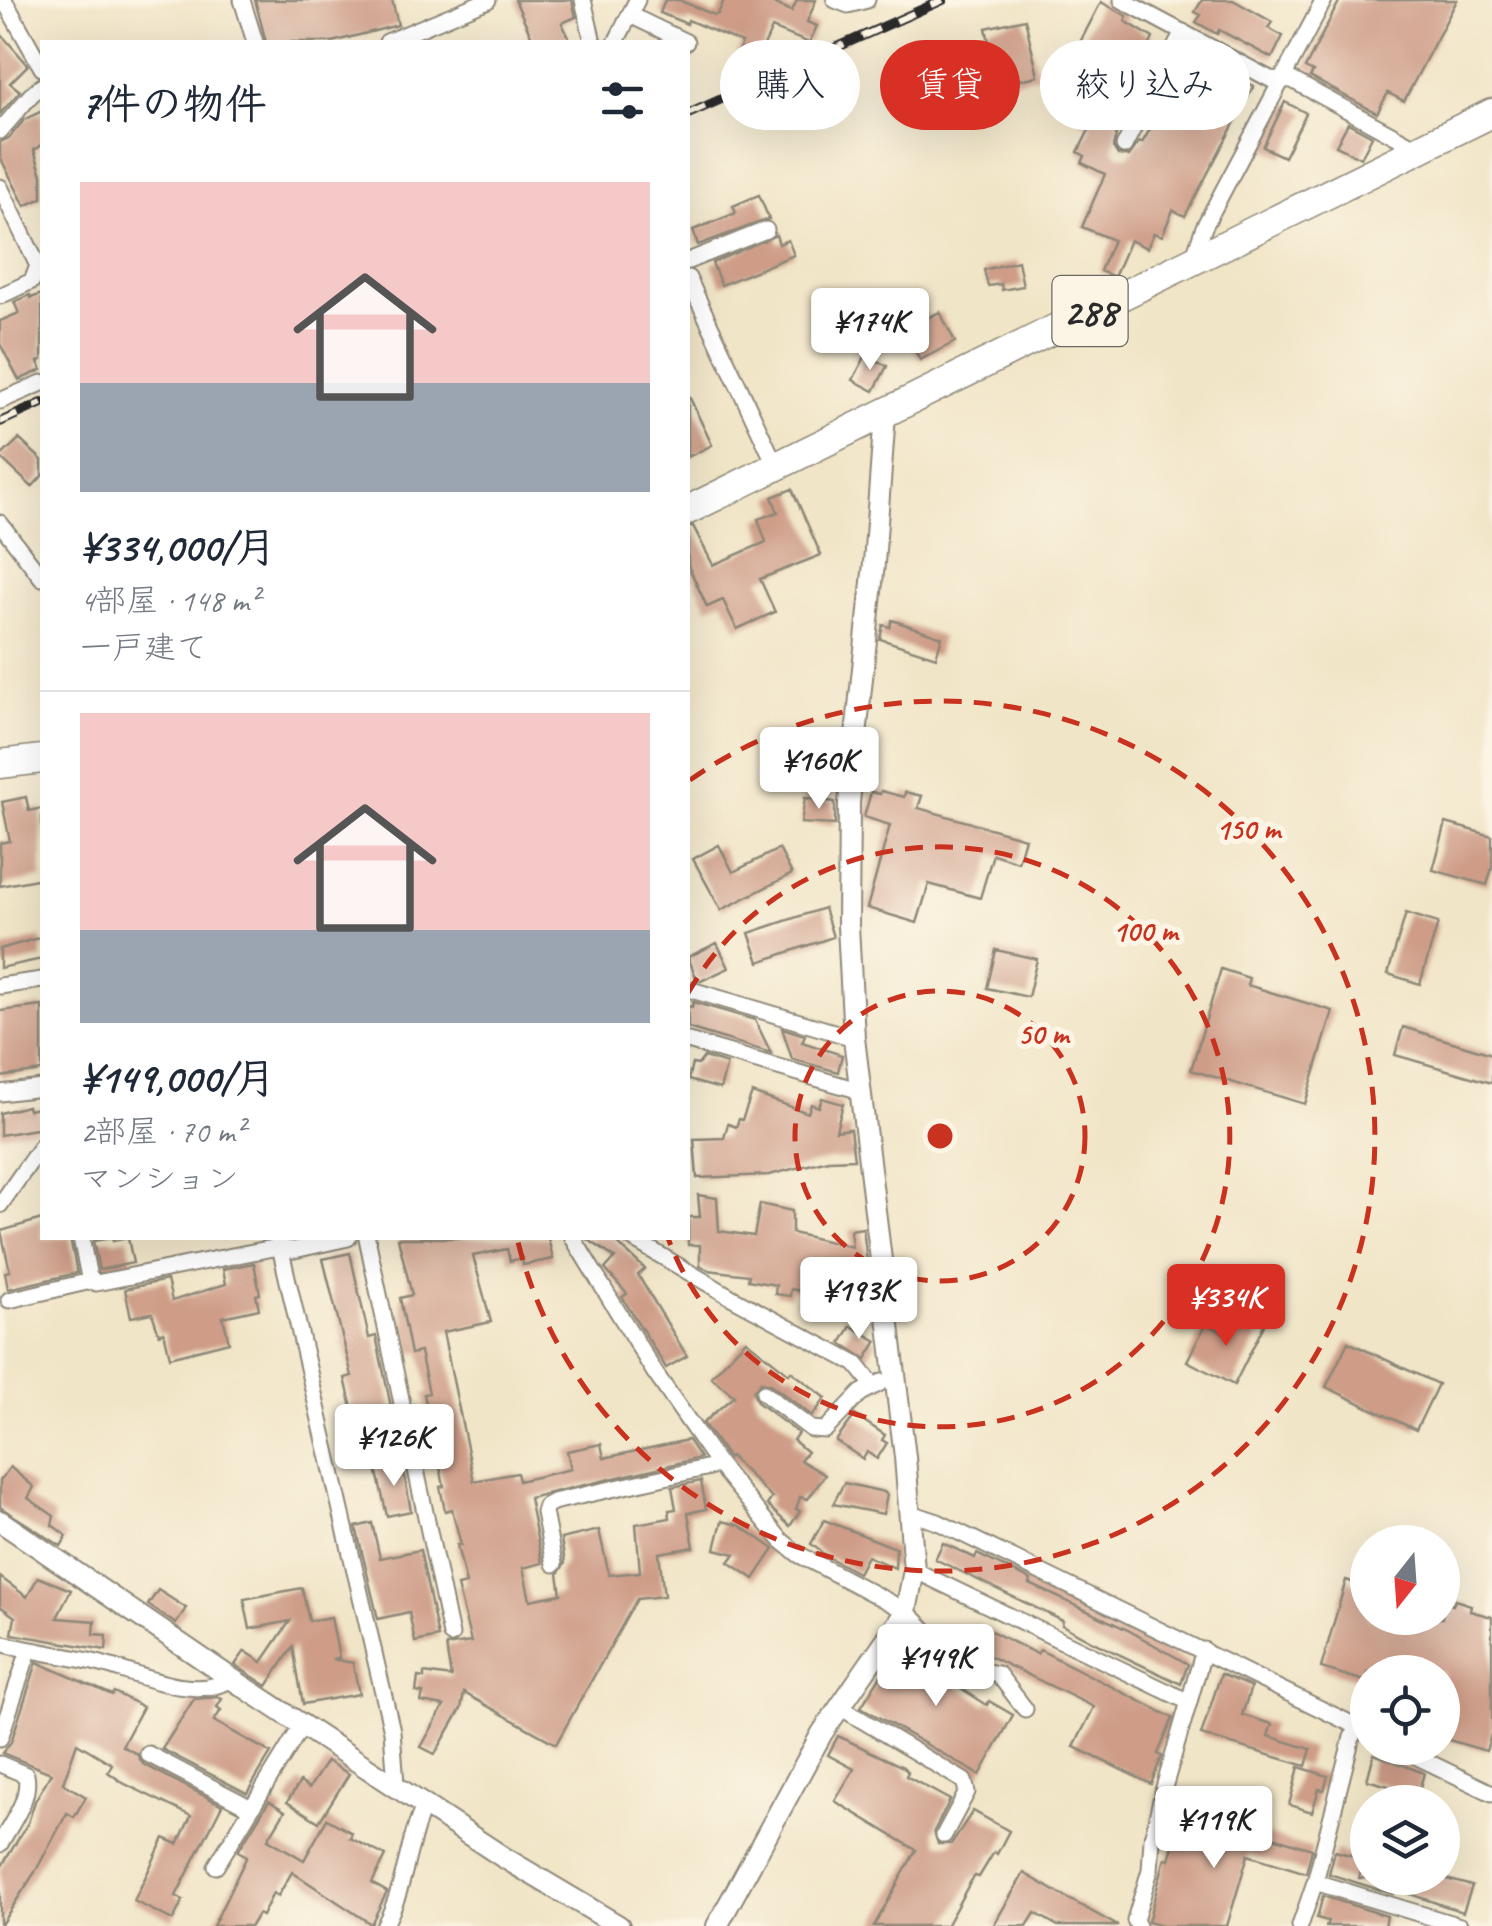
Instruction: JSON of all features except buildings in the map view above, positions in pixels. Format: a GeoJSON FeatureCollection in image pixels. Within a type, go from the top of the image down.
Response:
{"type":"FeatureCollection","features":[{"type":"Feature","properties":{"kind":"highway","name":"288"},"geometry":{"type":"LineString","coordinates":[[690,509],[1492,113]]}},
{"type":"Feature","properties":{"kind":"highway"},"geometry":{"type":"LineString","coordinates":[[0,764],[40,759]]}},
{"type":"Feature","properties":{"kind":"street"},"geometry":{"type":"LineString","coordinates":[[4,0],[40,64]]}},
{"type":"Feature","properties":{"kind":"street"},"geometry":{"type":"LineString","coordinates":[[242,0],[254,40]]}},
{"type":"Feature","properties":{"kind":"street"},"geometry":{"type":"LineString","coordinates":[[392,40],[486,0]]}},
{"type":"Feature","properties":{"kind":"street"},"geometry":{"type":"LineString","coordinates":[[583,0],[592,40]]}},
{"type":"Feature","properties":{"kind":"street"},"geometry":{"type":"LineString","coordinates":[[835,0],[848,6],[867,0]]}},
{"type":"Feature","properties":{"kind":"street"},"geometry":{"type":"LineString","coordinates":[[1122,0],[1270,78],[1292,80],[1419,149]]}},
{"type":"Feature","properties":{"kind":"street"},"geometry":{"type":"LineString","coordinates":[[1196,258],[1204,227],[1324,0]]}},
{"type":"Feature","properties":{"kind":"street"},"geometry":{"type":"LineString","coordinates":[[617,40],[634,8],[684,40]]}},
{"type":"Feature","properties":{"kind":"street"},"geometry":{"type":"LineString","coordinates":[[1124,146],[1182,32]]}},
{"type":"Feature","properties":{"kind":"street"},"geometry":{"type":"LineString","coordinates":[[0,131],[40,88]]}},
{"type":"Feature","properties":{"kind":"street"},"geometry":{"type":"LineString","coordinates":[[0,187],[38,266],[32,281],[0,296]]}},
{"type":"Feature","properties":{"kind":"street"},"geometry":{"type":"LineString","coordinates":[[690,260],[766,230]]}},
{"type":"Feature","properties":{"kind":"street"},"geometry":{"type":"LineString","coordinates":[[690,282],[776,468]]}},
{"type":"Feature","properties":{"kind":"street"},"geometry":{"type":"LineString","coordinates":[[2,395],[40,384]]}},
{"type":"Feature","properties":{"kind":"street"},"geometry":{"type":"LineString","coordinates":[[716,1926],[822,1733],[906,1611],[914,1570],[896,1380],[854,1038],[848,926],[849,803],[885,414]]}},
{"type":"Feature","properties":{"kind":"street"},"geometry":{"type":"LineString","coordinates":[[0,523],[40,575]]}},
{"type":"Feature","properties":{"kind":"street"},"geometry":{"type":"LineString","coordinates":[[0,986],[40,980]]}},
{"type":"Feature","properties":{"kind":"street"},"geometry":{"type":"LineString","coordinates":[[690,989],[854,1038]]}},
{"type":"Feature","properties":{"kind":"street"},"geometry":{"type":"LineString","coordinates":[[690,1041],[860,1091]]}},
{"type":"Feature","properties":{"kind":"street"},"geometry":{"type":"LineString","coordinates":[[0,1094],[40,1088]]}},
{"type":"Feature","properties":{"kind":"street"},"geometry":{"type":"LineString","coordinates":[[0,1205],[40,1148]]}},
{"type":"Feature","properties":{"kind":"street"},"geometry":{"type":"LineString","coordinates":[[81,1240],[91,1281]]}},
{"type":"Feature","properties":{"kind":"street"},"geometry":{"type":"LineString","coordinates":[[9,1300],[279,1243],[294,1250],[339,1240]]}},
{"type":"Feature","properties":{"kind":"street"},"geometry":{"type":"LineString","coordinates":[[368,1240],[450,1635]]}},
{"type":"Feature","properties":{"kind":"street"},"geometry":{"type":"LineString","coordinates":[[575,1240],[655,1373],[719,1465],[781,1540],[798,1554],[906,1611],[962,1668],[998,1674],[1025,1710]]}},
{"type":"Feature","properties":{"kind":"street"},"geometry":{"type":"LineString","coordinates":[[634,1240],[856,1364],[873,1386]]}},
{"type":"Feature","properties":{"kind":"street"},"geometry":{"type":"LineString","coordinates":[[279,1243],[392,1731],[396,1784]]}},
{"type":"Feature","properties":{"kind":"street"},"geometry":{"type":"LineString","coordinates":[[764,1393],[811,1429],[825,1430],[873,1386],[896,1380]]}},
{"type":"Feature","properties":{"kind":"street"},"geometry":{"type":"LineString","coordinates":[[554,1564],[546,1506],[719,1465]]}},
{"type":"Feature","properties":{"kind":"street"},"geometry":{"type":"LineString","coordinates":[[910,1513],[938,1522],[1204,1650],[1350,1729]]}},
{"type":"Feature","properties":{"kind":"street"},"geometry":{"type":"LineString","coordinates":[[0,1521],[232,1680],[503,1857],[620,1926]]}},
{"type":"Feature","properties":{"kind":"street"},"geometry":{"type":"LineString","coordinates":[[914,1570],[1188,1702]]}},
{"type":"Feature","properties":{"kind":"street"},"geometry":{"type":"LineString","coordinates":[[0,1643],[191,1688],[217,1686],[232,1680]]}},
{"type":"Feature","properties":{"kind":"street"},"geometry":{"type":"LineString","coordinates":[[0,1738],[29,1650]]}},
{"type":"Feature","properties":{"kind":"street"},"geometry":{"type":"LineString","coordinates":[[1138,1926],[1135,1920],[1150,1870],[1152,1839],[1204,1650]]}},
{"type":"Feature","properties":{"kind":"street"},"geometry":{"type":"LineString","coordinates":[[840,1707],[964,1782],[967,1792],[944,1835]]}},
{"type":"Feature","properties":{"kind":"street"},"geometry":{"type":"LineString","coordinates":[[216,1866],[302,1724]]}},
{"type":"Feature","properties":{"kind":"street"},"geometry":{"type":"LineString","coordinates":[[148,1754],[251,1808]]}},
{"type":"Feature","properties":{"kind":"street"},"geometry":{"type":"LineString","coordinates":[[0,1764],[26,1775],[28,1780],[27,1794],[0,1844]]}},
{"type":"Feature","properties":{"kind":"street"},"geometry":{"type":"LineString","coordinates":[[1300,1926],[1351,1765]]}},
{"type":"Feature","properties":{"kind":"street"},"geometry":{"type":"LineString","coordinates":[[1435,1765],[1492,1793]]}},
{"type":"Feature","properties":{"kind":"street"},"geometry":{"type":"LineString","coordinates":[[384,1926],[400,1893],[412,1836],[425,1804]]}},
{"type":"Feature","properties":{"kind":"street"},"geometry":{"type":"LineString","coordinates":[[1315,1882],[1460,1926]]}},
{"type":"Feature","properties":{"kind":"railway"},"geometry":{"type":"LineString","coordinates":[[690,113],[943,0]]}},
{"type":"Feature","properties":{"kind":"railway"},"geometry":{"type":"LineString","coordinates":[[0,422],[40,404]]}}]}
